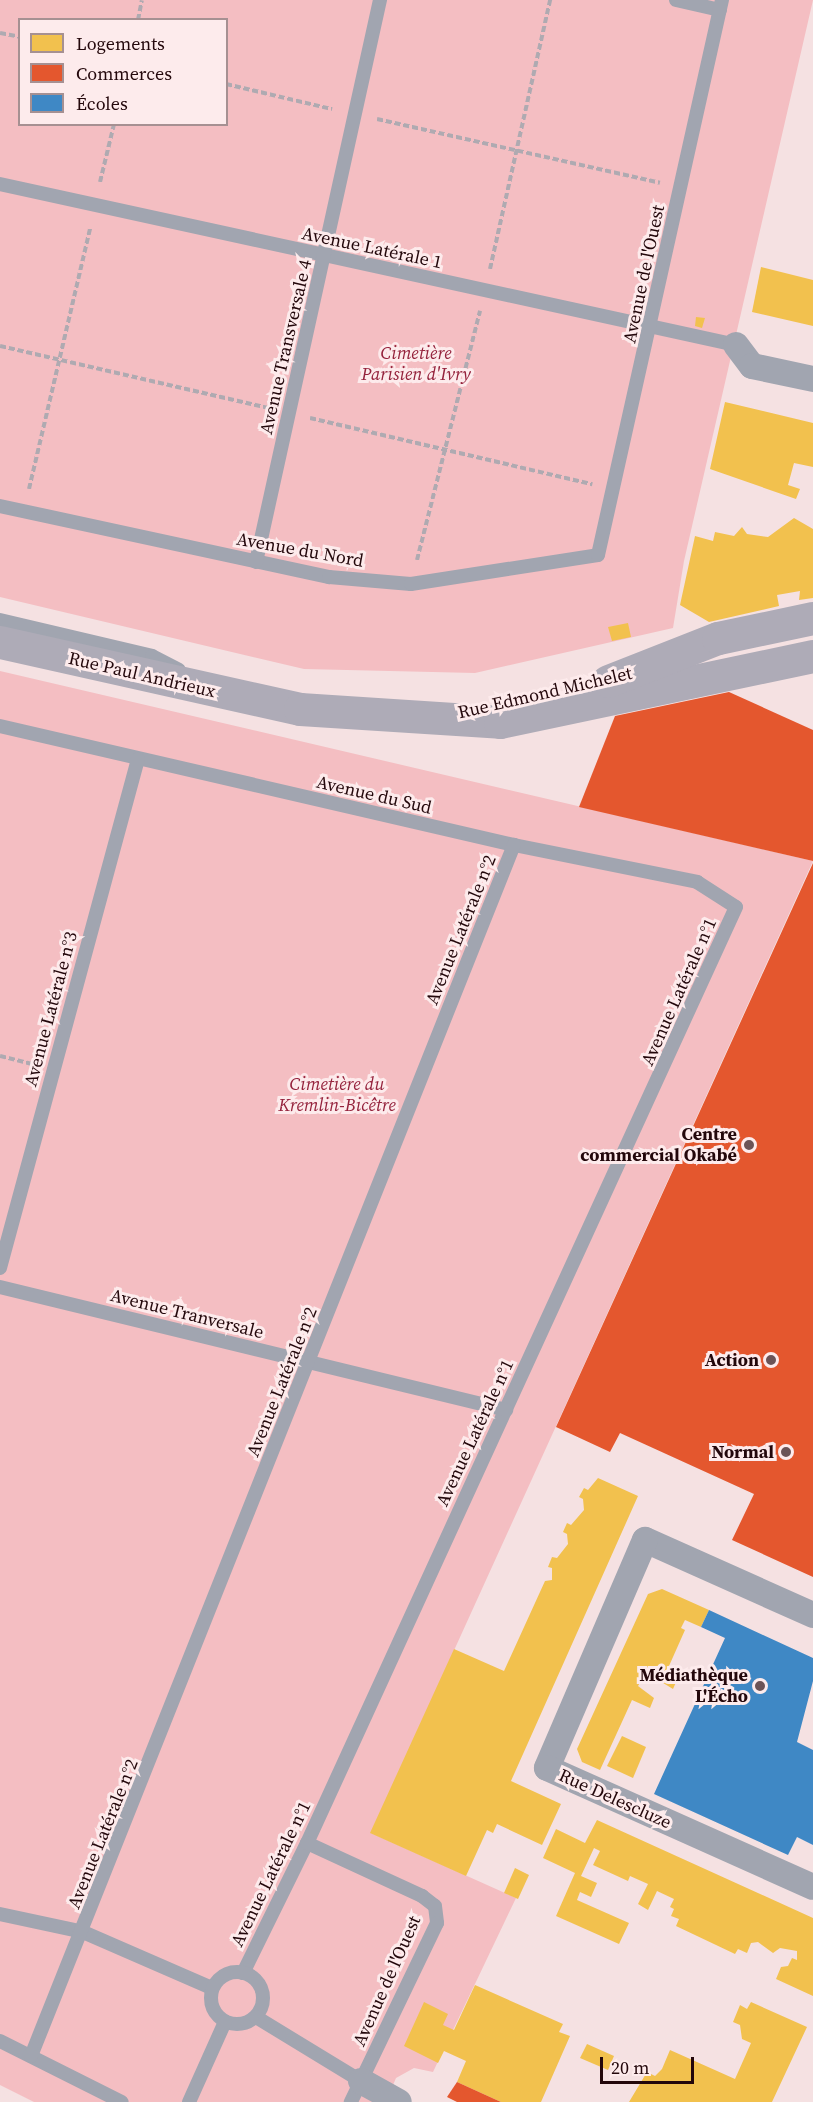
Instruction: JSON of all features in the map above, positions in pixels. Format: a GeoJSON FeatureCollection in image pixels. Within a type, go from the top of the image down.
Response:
{"type":"FeatureCollection","features":[{"type":"Feature","properties":{"kind":"main road","name":"Rue Edmond Michelet"},"geometry":{"type":"LineString","coordinates":[[448,716],[623,677],[718,638],[813,618]]}},
{"type":"Feature","properties":{"kind":"main road","name":"Rue Paul Andrieux"},"geometry":{"type":"LineString","coordinates":[[0,642],[226,694]]}},
{"type":"Feature","properties":{"kind":"main road","name":"Rue Edmond Michelet"},"geometry":{"type":"LineString","coordinates":[[226,694],[300,709],[448,716],[500,722],[813,656]]}},
{"type":"Feature","properties":{"kind":"street"},"geometry":{"type":"LineString","coordinates":[[736,345],[752,366],[813,379]]}},
{"type":"Feature","properties":{"kind":"street","name":"Rue Delescluze"},"geometry":{"type":"LineString","coordinates":[[813,1616],[645,1540],[547,1768],[813,1887]]}},
{"type":"Feature","properties":{"kind":"street"},"geometry":{"type":"LineString","coordinates":[[356,2091],[399,2102]]}},
{"type":"Feature","properties":{"kind":"lane","name":"Avenue Transversale 4"},"geometry":{"type":"LineString","coordinates":[[256,562],[326,257],[380,0]]}},
{"type":"Feature","properties":{"kind":"lane"},"geometry":{"type":"LineString","coordinates":[[676,0],[721,5]]}},
{"type":"Feature","properties":{"kind":"lane","name":"Avenue de l'Ouest"},"geometry":{"type":"LineString","coordinates":[[597,555],[651,326],[721,5]]}},
{"type":"Feature","properties":{"kind":"lane","name":"Avenue Latérale 1"},"geometry":{"type":"LineString","coordinates":[[0,184],[736,345]]}},
{"type":"Feature","properties":{"kind":"lane","name":"Avenue du Nord"},"geometry":{"type":"LineString","coordinates":[[0,506],[329,577],[411,584],[597,555]]}},
{"type":"Feature","properties":{"kind":"lane","name":"Rue Paul Andrieux"},"geometry":{"type":"LineString","coordinates":[[0,620],[152,656],[226,694]]}},
{"type":"Feature","properties":{"kind":"lane","name":"Avenue du Sud"},"geometry":{"type":"LineString","coordinates":[[0,726],[514,844],[697,882],[736,907]]}},
{"type":"Feature","properties":{"kind":"lane","name":"Avenue Latérale n°3"},"geometry":{"type":"LineString","coordinates":[[0,1268],[138,759]]}},
{"type":"Feature","properties":{"kind":"lane","name":"Avenue Latérale n°2"},"geometry":{"type":"LineString","coordinates":[[31,2056],[83,1932],[514,844]]}},
{"type":"Feature","properties":{"kind":"lane","name":"Avenue Latérale n°1"},"geometry":{"type":"LineString","coordinates":[[243,1973],[307,1843],[736,907]]}},
{"type":"Feature","properties":{"kind":"lane","name":"Avenue Tranversale"},"geometry":{"type":"LineString","coordinates":[[0,1287],[506,1410]]}},
{"type":"Feature","properties":{"kind":"lane","name":"Avenue de l'Ouest"},"geometry":{"type":"LineString","coordinates":[[307,1843],[422,1896],[435,1906],[437,1923],[356,2091]]}},
{"type":"Feature","properties":{"kind":"lane"},"geometry":{"type":"LineString","coordinates":[[0,1914],[83,1932],[212,1988]]}},
{"type":"Feature","properties":{"kind":"lane"},"geometry":{"type":"LineString","coordinates":[[212,1988],[228,1973],[243,1973],[252,1976],[262,1991],[256,2017]]}},
{"type":"Feature","properties":{"kind":"lane"},"geometry":{"type":"LineString","coordinates":[[212,1988],[214,2012],[225,2022],[242,2024],[256,2017]]}},
{"type":"Feature","properties":{"kind":"lane"},"geometry":{"type":"LineString","coordinates":[[256,2017],[356,2091]]}},
{"type":"Feature","properties":{"kind":"lane"},"geometry":{"type":"LineString","coordinates":[[189,2102],[225,2022]]}},
{"type":"Feature","properties":{"kind":"lane"},"geometry":{"type":"LineString","coordinates":[[0,2042],[122,2102]]}},
{"type":"Feature","properties":{"kind":"path"},"geometry":{"type":"LineString","coordinates":[[138,18],[142,0]]}},
{"type":"Feature","properties":{"kind":"path"},"geometry":{"type":"LineString","coordinates":[[0,33],[18,37]]}},
{"type":"Feature","properties":{"kind":"path"},"geometry":{"type":"LineString","coordinates":[[228,84],[681,188]]}},
{"type":"Feature","properties":{"kind":"path"},"geometry":{"type":"LineString","coordinates":[[24,511],[114,126]]}},
{"type":"Feature","properties":{"kind":"path"},"geometry":{"type":"LineString","coordinates":[[0,1056],[54,1070]]}},
{"type":"Feature","properties":{"kind":"green space","name":"Cimetière Parisien d'Ivry"},"geometry":{"type":"Polygon","coordinates":[[[0,0],[813,0],[684,561],[673,628],[475,673],[304,669],[0,597],[0,0]]]}},
{"type":"Feature","properties":{"kind":"green space","name":"Cimetière du Kremlin-Bicêtre"},"geometry":{"type":"Polygon","coordinates":[[[0,671],[813,861],[371,1833],[516,1898],[433,2072],[414,2068],[396,2078],[386,2102],[34,2102],[0,2085],[0,671]]]}},
{"type":"Feature","properties":{"kind":"building: Logements"},"geometry":{"type":"Polygon","coordinates":[[[761,267],[813,280],[813,326],[752,312],[761,267]]]}},
{"type":"Feature","properties":{"kind":"building: Logements"},"geometry":{"type":"Polygon","coordinates":[[[696,317],[705,318],[702,328],[695,326],[696,317]]]}},
{"type":"Feature","properties":{"kind":"building: Logements"},"geometry":{"type":"Polygon","coordinates":[[[725,402],[813,423],[813,467],[794,463],[788,485],[800,489],[796,499],[710,469],[725,402]]]}},
{"type":"Feature","properties":{"kind":"building: Logements"},"geometry":{"type":"Polygon","coordinates":[[[794,518],[813,529],[813,598],[799,600],[800,591],[777,595],[779,606],[709,622],[680,605],[695,536],[713,541],[715,532],[734,536],[742,527],[747,534],[768,537],[794,518]]]}},
{"type":"Feature","properties":{"kind":"building: Logements"},"geometry":{"type":"Polygon","coordinates":[[[628,623],[631,637],[612,641],[608,627],[628,623]]]}},
{"type":"Feature","properties":{"kind":"building: Logements"},"geometry":{"type":"Polygon","coordinates":[[[598,1478],[638,1496],[511,1781],[561,1804],[542,1845],[497,1824],[493,1833],[487,1830],[466,1876],[370,1833],[454,1649],[504,1671],[545,1581],[552,1580],[552,1568],[548,1567],[552,1557],[557,1558],[568,1544],[567,1534],[563,1532],[567,1523],[571,1525],[584,1510],[583,1499],[579,1497],[584,1488],[588,1490],[598,1478]]]}},
{"type":"Feature","properties":{"kind":"building: Logements"},"geometry":{"type":"Polygon","coordinates":[[[662,1589],[709,1610],[701,1627],[685,1620],[681,1628],[685,1630],[665,1675],[677,1680],[673,1689],[650,1675],[652,1669],[648,1667],[643,1677],[647,1679],[645,1683],[641,1681],[638,1686],[654,1698],[650,1708],[632,1700],[600,1770],[582,1762],[577,1749],[648,1594],[662,1589]]]}},
{"type":"Feature","properties":{"kind":"building: Logements"},"geometry":{"type":"Polygon","coordinates":[[[622,1736],[646,1747],[633,1778],[607,1766],[622,1736]]]}},
{"type":"Feature","properties":{"kind":"building: Logements"},"geometry":{"type":"Polygon","coordinates":[[[597,1820],[813,1918],[813,1996],[776,1979],[781,1967],[788,1966],[792,1958],[797,1960],[797,1951],[780,1948],[773,1953],[758,1942],[751,1943],[747,1953],[738,1949],[735,1954],[676,1926],[679,1919],[671,1916],[674,1909],[670,1907],[674,1899],[657,1891],[648,1910],[638,1904],[648,1884],[630,1876],[628,1881],[593,1865],[600,1851],[594,1848],[581,1876],[597,1883],[591,1897],[580,1892],[577,1900],[629,1923],[619,1944],[556,1916],[575,1873],[543,1858],[556,1829],[585,1843],[597,1820]]]}},
{"type":"Feature","properties":{"kind":"building: Logements"},"geometry":{"type":"Polygon","coordinates":[[[515,1868],[529,1875],[518,1899],[504,1893],[515,1868]]]}},
{"type":"Feature","properties":{"kind":"building: Logements"},"geometry":{"type":"Polygon","coordinates":[[[475,1985],[563,2024],[559,2032],[570,2036],[541,2102],[501,2102],[457,2082],[466,2061],[444,2051],[438,2063],[404,2046],[424,2002],[448,2014],[443,2025],[454,2030],[475,1985]]]}},
{"type":"Feature","properties":{"kind":"building: Logements"},"geometry":{"type":"Polygon","coordinates":[[[751,2002],[807,2027],[772,2102],[629,2102],[647,2072],[655,2076],[662,2069],[670,2050],[735,2079],[751,2043],[742,2039],[740,2025],[733,2022],[740,2005],[747,2009],[751,2002]]]}},
{"type":"Feature","properties":{"kind":"building: Logements"},"geometry":{"type":"Polygon","coordinates":[[[587,2044],[614,2056],[608,2070],[580,2058],[587,2044]]]}},
{"type":"Feature","properties":{"kind":"building: Commerces"},"geometry":{"type":"Polygon","coordinates":[[[729,692],[813,730],[813,861],[579,807],[615,716],[729,692]]]}},
{"type":"Feature","properties":{"kind":"building: Commerces","name":"Centre commercial Okabé"},"geometry":{"type":"Polygon","coordinates":[[[813,863],[813,1577],[732,1540],[754,1494],[620,1433],[610,1452],[556,1427],[813,863]]]}},
{"type":"Feature","properties":{"kind":"building: Commerces"},"geometry":{"type":"Polygon","coordinates":[[[457,2082],[501,2102],[457,2102],[447,2097],[457,2082]]]}},
{"type":"Feature","properties":{"kind":"building: Écoles"},"geometry":{"type":"Polygon","coordinates":[[[709,1610],[813,1658],[813,1681],[797,1742],[813,1750],[813,1845],[797,1837],[788,1855],[654,1794],[725,1638],[701,1627],[709,1610]]]}},
{"type":"Feature","properties":{"kind":"place","name":"Centre commercial Okabé"},"geometry":{"type":"Point","coordinates":[749,1145]}},
{"type":"Feature","properties":{"kind":"place","name":"Action"},"geometry":{"type":"Point","coordinates":[771,1360]}},
{"type":"Feature","properties":{"kind":"place","name":"Normal"},"geometry":{"type":"Point","coordinates":[786,1452]}},
{"type":"Feature","properties":{"kind":"place","name":"Médiathèque L'Écho"},"geometry":{"type":"Point","coordinates":[760,1686]}}]}
